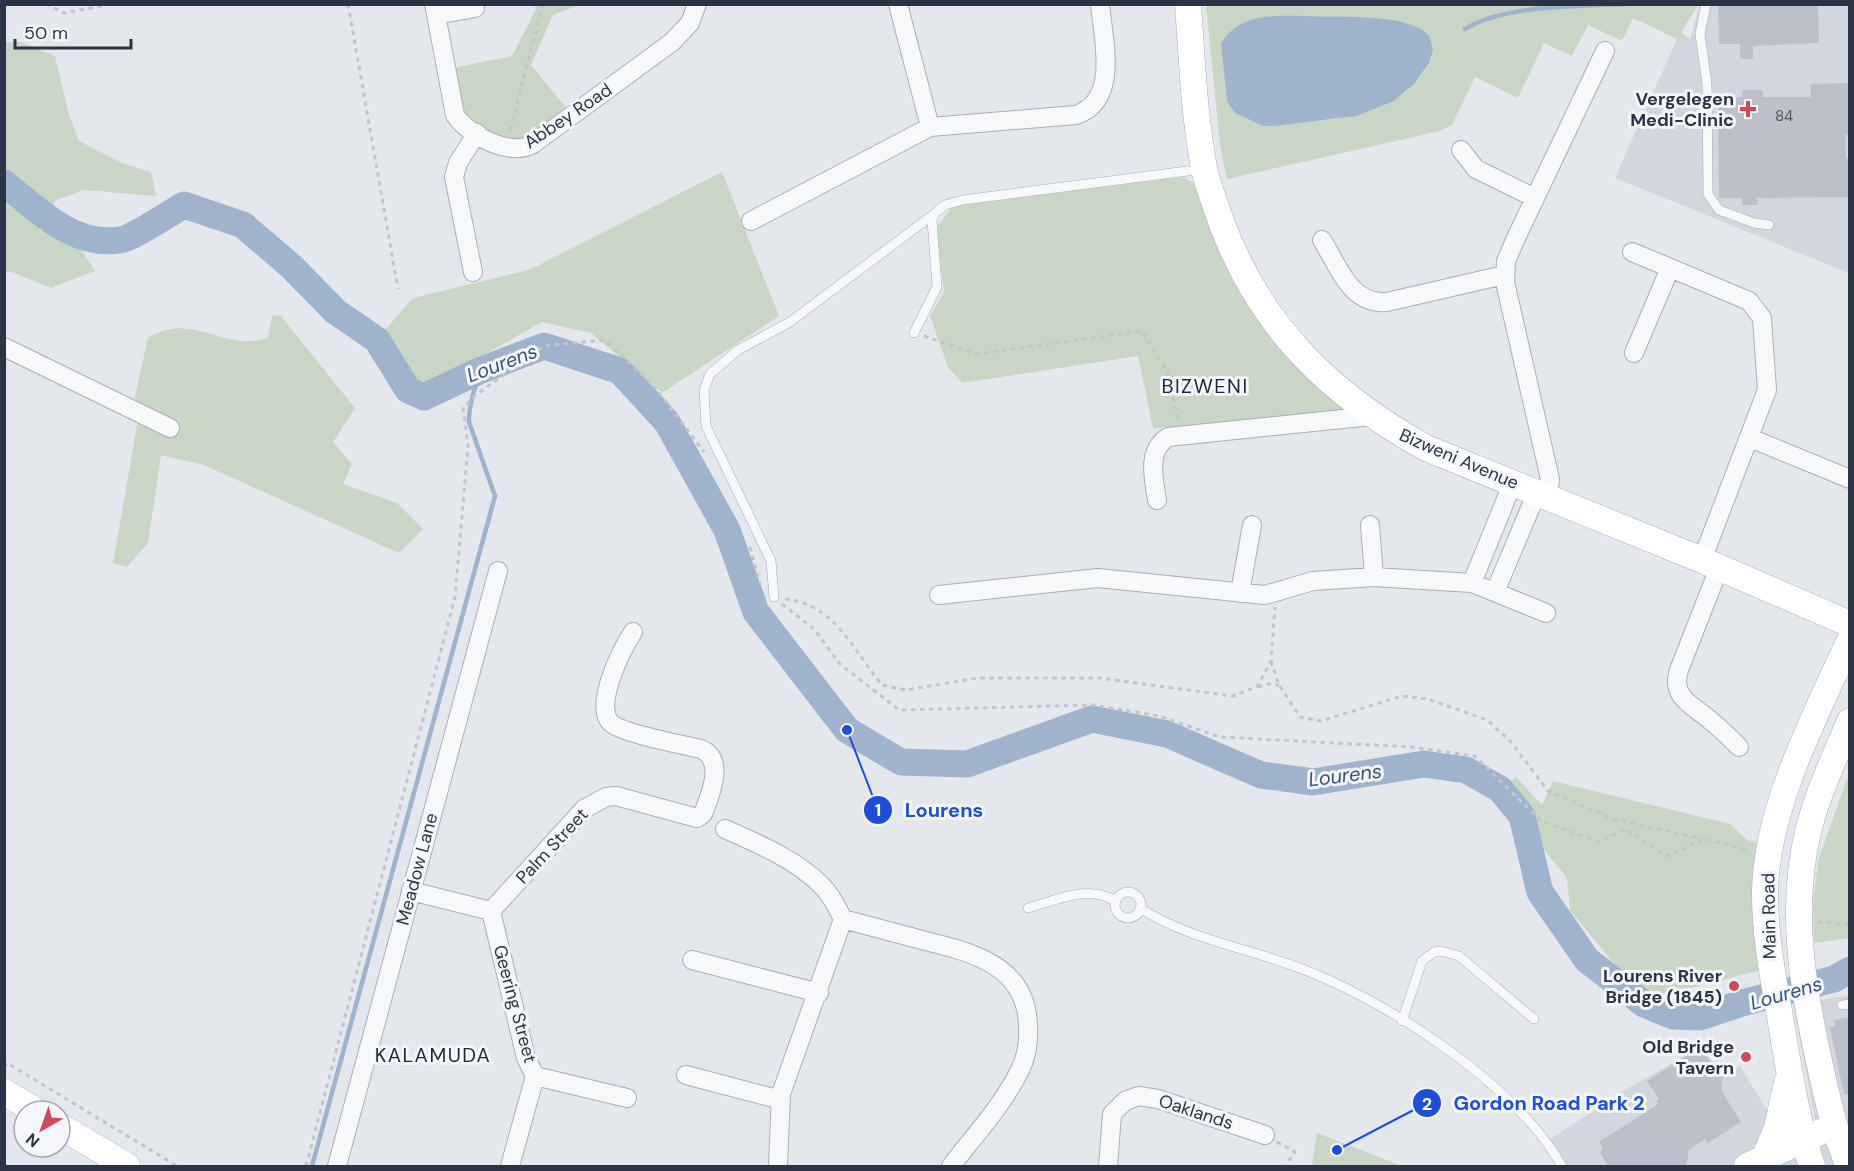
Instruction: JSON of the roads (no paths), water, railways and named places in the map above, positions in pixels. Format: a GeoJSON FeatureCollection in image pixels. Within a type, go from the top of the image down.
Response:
{"type":"FeatureCollection","features":[{"type":"Feature","properties":{"kind":"street","name":"Abbey Road"},"geometry":{"type":"LineString","coordinates":[[435,10],[455,115],[465,126],[506,148],[522,149],[533,144],[672,42],[690,23],[697,4]]}},
{"type":"Feature","properties":{"kind":"street"},"geometry":{"type":"LineString","coordinates":[[898,4],[930,127]]}},
{"type":"Feature","properties":{"kind":"street"},"geometry":{"type":"LineString","coordinates":[[751,221],[930,127],[1076,114],[1088,109],[1098,99],[1104,85],[1100,4]]}},
{"type":"Feature","properties":{"kind":"street","name":"Bizweni Avenue"},"geometry":{"type":"LineString","coordinates":[[1188,4],[1204,169],[1228,240],[1242,272],[1262,305],[1279,329],[1324,379],[1372,416],[1426,448],[1711,564],[1850,624]]}},
{"type":"Feature","properties":{"kind":"street"},"geometry":{"type":"LineString","coordinates":[[435,10],[476,8]]}},
{"type":"Feature","properties":{"kind":"street"},"geometry":{"type":"LineString","coordinates":[[1495,592],[1550,479],[1504,275],[1509,255],[1605,51]]}},
{"type":"Feature","properties":{"kind":"street"},"geometry":{"type":"LineString","coordinates":[[473,272],[454,177],[458,163],[477,133]]}},
{"type":"Feature","properties":{"kind":"street"},"geometry":{"type":"LineString","coordinates":[[1461,150],[1476,169],[1535,198]]}},
{"type":"Feature","properties":{"kind":"street"},"geometry":{"type":"LineString","coordinates":[[1322,240],[1353,290],[1370,302],[1387,302],[1504,275]]}},
{"type":"Feature","properties":{"kind":"street"},"geometry":{"type":"LineString","coordinates":[[1632,252],[1749,301],[1759,312],[1768,384],[1717,523],[1711,564],[1676,686],[1682,698],[1710,719],[1739,747]]}},
{"type":"Feature","properties":{"kind":"street"},"geometry":{"type":"LineString","coordinates":[[1634,353],[1670,268]]}},
{"type":"Feature","properties":{"kind":"street"},"geometry":{"type":"LineString","coordinates":[[4,347],[170,428]]}},
{"type":"Feature","properties":{"kind":"street"},"geometry":{"type":"LineString","coordinates":[[1157,501],[1153,468],[1157,448],[1168,437],[1372,416]]}},
{"type":"Feature","properties":{"kind":"street"},"geometry":{"type":"LineString","coordinates":[[1750,438],[1850,478]]}},
{"type":"Feature","properties":{"kind":"street"},"geometry":{"type":"LineString","coordinates":[[1473,583],[1513,482]]}},
{"type":"Feature","properties":{"kind":"street"},"geometry":{"type":"LineString","coordinates":[[1240,593],[1252,525]]}},
{"type":"Feature","properties":{"kind":"street"},"geometry":{"type":"LineString","coordinates":[[1370,525],[1374,577]]}},
{"type":"Feature","properties":{"kind":"street","name":"Meadow Lane"},"geometry":{"type":"LineString","coordinates":[[337,1167],[498,571]]}},
{"type":"Feature","properties":{"kind":"street"},"geometry":{"type":"LineString","coordinates":[[939,595],[1098,578],[1240,593],[1276,593],[1313,581],[1374,577],[1473,583],[1546,613]]}},
{"type":"Feature","properties":{"kind":"street","name":"Palm Street"},"geometry":{"type":"LineString","coordinates":[[491,911],[584,809],[606,797],[627,798],[700,817],[715,772],[715,763],[710,753],[618,728],[607,718],[605,708],[614,670],[633,632]]}},
{"type":"Feature","properties":{"kind":"street","name":"Main Road"},"geometry":{"type":"LineString","coordinates":[[1787,1159],[1788,1076],[1768,948],[1765,892],[1769,856],[1779,810],[1790,779],[1850,640]]}},
{"type":"Feature","properties":{"kind":"street","name":"Main Road"},"geometry":{"type":"LineString","coordinates":[[1840,1145],[1808,1002],[1799,931],[1800,877],[1808,831],[1850,721]]}},
{"type":"Feature","properties":{"kind":"street"},"geometry":{"type":"LineString","coordinates":[[725,829],[747,838],[815,879],[831,897],[843,919],[781,1100],[778,1167]]}},
{"type":"Feature","properties":{"kind":"street"},"geometry":{"type":"LineString","coordinates":[[411,891],[491,911]]}},
{"type":"Feature","properties":{"kind":"street","name":"Geering Street"},"geometry":{"type":"LineString","coordinates":[[491,911],[526,1058],[535,1076],[510,1167]]}},
{"type":"Feature","properties":{"kind":"street"},"geometry":{"type":"LineString","coordinates":[[843,919],[976,954],[1001,970],[1024,999],[1028,1014],[1029,1034],[1028,1051],[1021,1068],[1012,1086],[951,1167]]}},
{"type":"Feature","properties":{"kind":"street"},"geometry":{"type":"LineString","coordinates":[[692,960],[819,993]]}},
{"type":"Feature","properties":{"kind":"street"},"geometry":{"type":"LineString","coordinates":[[686,1075],[781,1100]]}},
{"type":"Feature","properties":{"kind":"street"},"geometry":{"type":"LineString","coordinates":[[535,1076],[627,1098]]}},
{"type":"Feature","properties":{"kind":"street"},"geometry":{"type":"LineString","coordinates":[[1788,1076],[1777,1128],[1787,1159],[1840,1145]]}},
{"type":"Feature","properties":{"kind":"street","name":"Oaklands"},"geometry":{"type":"LineString","coordinates":[[1108,1167],[1113,1114],[1125,1101],[1139,1096],[1158,1099],[1265,1135]]}},
{"type":"Feature","properties":{"kind":"street"},"geometry":{"type":"LineString","coordinates":[[72,1133],[127,1167]]}},
{"type":"Feature","properties":{"kind":"lane"},"geometry":{"type":"LineString","coordinates":[[1706,4],[1700,34],[1707,84],[1708,194],[1719,210],[1754,224],[1769,225]]}},
{"type":"Feature","properties":{"kind":"lane"},"geometry":{"type":"LineString","coordinates":[[774,597],[771,561],[706,426],[703,409],[704,390],[710,374],[738,350],[790,322],[945,205],[963,200],[1204,169]]}},
{"type":"Feature","properties":{"kind":"lane"},"geometry":{"type":"LineString","coordinates":[[914,333],[937,287],[931,234],[934,214]]}},
{"type":"Feature","properties":{"kind":"lane"},"geometry":{"type":"LineString","coordinates":[[1029,908],[1088,892],[1102,893],[1115,901],[1117,911],[1126,917],[1136,914],[1140,908],[1140,901],[1133,893],[1123,893],[1115,901]]}},
{"type":"Feature","properties":{"kind":"lane"},"geometry":{"type":"LineString","coordinates":[[1140,908],[1172,925],[1327,979],[1402,1021],[1463,1062],[1500,1094],[1542,1136],[1563,1167]]}},
{"type":"Feature","properties":{"kind":"lane"},"geometry":{"type":"LineString","coordinates":[[1402,1021],[1422,961],[1434,952],[1441,951],[1459,956],[1534,1019]]}},
{"type":"Feature","properties":{"kind":"water"},"geometry":{"type":"Polygon","coordinates":[[[1271,16],[1373,18],[1408,23],[1421,29],[1430,37],[1433,50],[1429,63],[1414,84],[1394,101],[1356,116],[1263,126],[1235,113],[1227,101],[1221,43],[1229,33],[1248,21],[1271,16]]]}},
{"type":"Feature","properties":{"kind":"waterway"},"geometry":{"type":"LineString","coordinates":[[1465,29],[1481,21],[1521,11],[1565,6],[1626,4]]}},
{"type":"Feature","properties":{"kind":"waterway","name":"Lourens"},"geometry":{"type":"LineString","coordinates":[[4,183],[57,224],[87,238],[103,241],[126,238],[184,205],[243,225],[292,267],[335,311],[377,340],[408,390],[424,397],[479,371],[544,346],[620,371],[667,422],[727,530],[756,612],[847,730],[901,762],[967,764],[1092,719],[1167,734],[1261,775],[1313,782],[1424,764],[1466,770],[1500,789],[1522,816],[1540,892],[1587,960],[1644,1004],[1673,1016],[1700,1017],[1742,1003],[1834,979],[1850,970]]}},
{"type":"Feature","properties":{"kind":"waterway"},"geometry":{"type":"LineString","coordinates":[[312,1166],[495,496],[469,422],[479,371]]}},
{"type":"Feature","properties":{"kind":"place","name":"Vergelegen Medi-Clinic"},"geometry":{"type":"Point","coordinates":[1748,109]}},
{"type":"Feature","properties":{"kind":"place","name":"Lourens"},"geometry":{"type":"Point","coordinates":[847,730]}},
{"type":"Feature","properties":{"kind":"place","name":"Lourens River Bridge (1845)"},"geometry":{"type":"Point","coordinates":[1734,986]}},
{"type":"Feature","properties":{"kind":"place","name":"Old Bridge Tavern"},"geometry":{"type":"Point","coordinates":[1746,1057]}},
{"type":"Feature","properties":{"kind":"place","name":"Gordon Road Park 2"},"geometry":{"type":"Point","coordinates":[1337,1150]}},
{"type":"Feature","properties":{"kind":"district","name":"BIZWENI"},"geometry":{"type":"Point","coordinates":[1205,386]}},
{"type":"Feature","properties":{"kind":"district","name":"KALAMUDA"},"geometry":{"type":"Point","coordinates":[433,1055]}}]}
